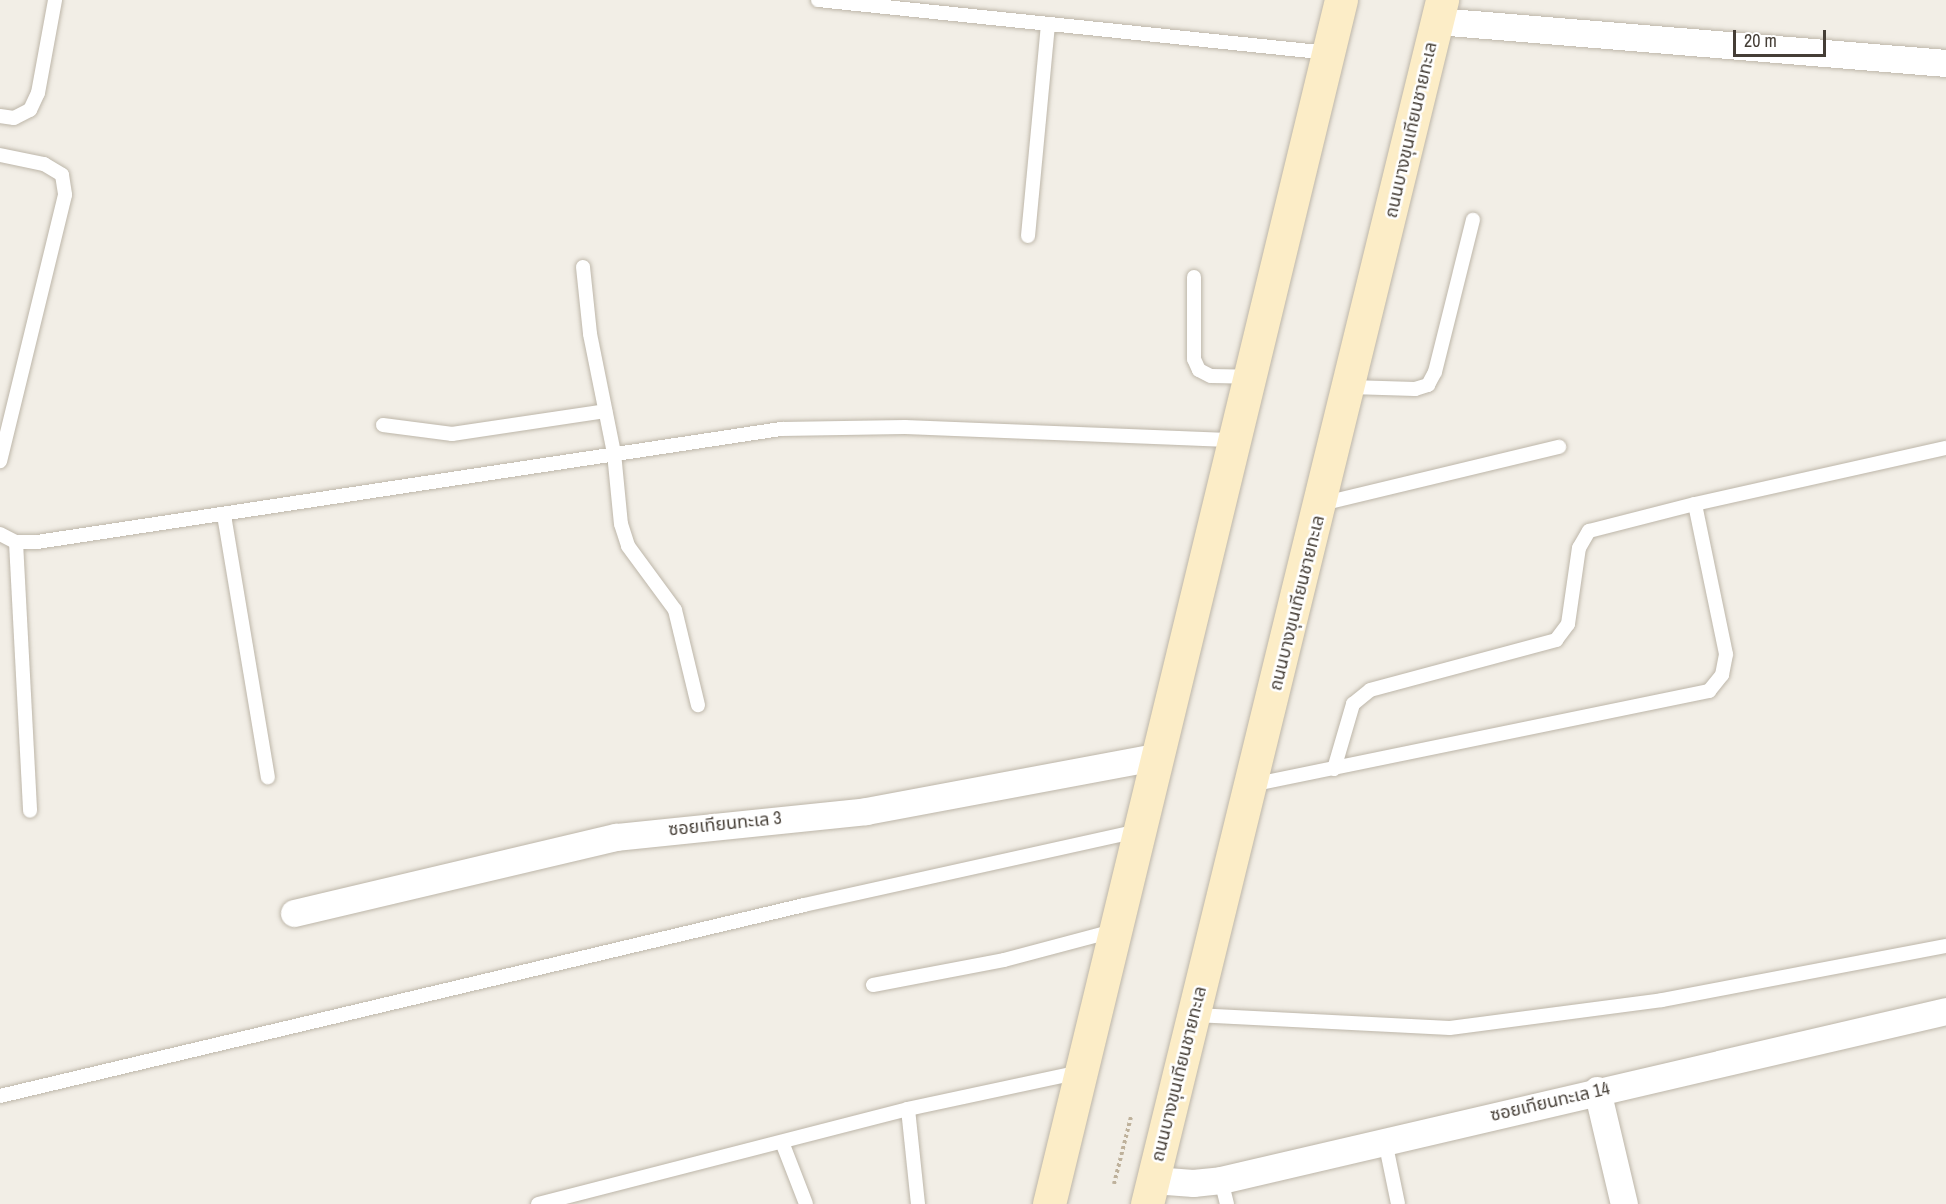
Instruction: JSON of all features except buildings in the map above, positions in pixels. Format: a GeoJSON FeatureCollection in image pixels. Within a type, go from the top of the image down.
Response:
{"type":"FeatureCollection","features":[{"type":"Feature","properties":{"kind":"main road"},"geometry":{"type":"LineString","coordinates":[[1050,1204],[1340,0]]}},
{"type":"Feature","properties":{"kind":"main road","name":"ถนนบางขุนเทียนชายทะเล"},"geometry":{"type":"LineString","coordinates":[[1150,1192],[1350,387],[1439,10]]}},
{"type":"Feature","properties":{"kind":"street"},"geometry":{"type":"LineString","coordinates":[[1439,10],[1946,63]]}},
{"type":"Feature","properties":{"kind":"street","name":"ซอยเทียนทะเล 3"},"geometry":{"type":"LineString","coordinates":[[294,913],[616,837],[866,811],[1159,756]]}},
{"type":"Feature","properties":{"kind":"street","name":"ซอยเทียนทะเล 14"},"geometry":{"type":"LineString","coordinates":[[1150,1192],[1224,1192],[1385,1141],[1597,1090],[1946,1011]]}},
{"type":"Feature","properties":{"kind":"street"},"geometry":{"type":"LineString","coordinates":[[1597,1090],[1624,1204]]}},
{"type":"Feature","properties":{"kind":"lane"},"geometry":{"type":"LineString","coordinates":[[0,116],[14,118],[30,110],[38,93],[55,0]]}},
{"type":"Feature","properties":{"kind":"lane"},"geometry":{"type":"LineString","coordinates":[[818,0],[905,6],[1048,25],[1329,53]]}},
{"type":"Feature","properties":{"kind":"lane"},"geometry":{"type":"LineString","coordinates":[[1028,236],[1048,25]]}},
{"type":"Feature","properties":{"kind":"lane"},"geometry":{"type":"LineString","coordinates":[[0,156],[44,164],[62,175],[65,195],[0,461]]}},
{"type":"Feature","properties":{"kind":"lane"},"geometry":{"type":"LineString","coordinates":[[1350,387],[1414,389],[1428,385],[1435,372],[1473,220]]}},
{"type":"Feature","properties":{"kind":"lane"},"geometry":{"type":"LineString","coordinates":[[583,267],[590,334],[614,453],[621,525],[628,546],[675,610],[698,705]]}},
{"type":"Feature","properties":{"kind":"lane"},"geometry":{"type":"LineString","coordinates":[[1194,277],[1194,359],[1199,370],[1212,376],[1250,377]]}},
{"type":"Feature","properties":{"kind":"lane"},"geometry":{"type":"LineString","coordinates":[[383,425],[452,434],[606,411]]}},
{"type":"Feature","properties":{"kind":"lane"},"geometry":{"type":"LineString","coordinates":[[0,534],[16,542],[224,515],[781,429],[905,427],[1235,440]]}},
{"type":"Feature","properties":{"kind":"lane"},"geometry":{"type":"LineString","coordinates":[[1321,504],[1559,447]]}},
{"type":"Feature","properties":{"kind":"lane"},"geometry":{"type":"LineString","coordinates":[[1334,769],[1353,704],[1370,690],[1556,640],[1568,624],[1578,548],[1589,531],[1695,504],[1946,448]]}},
{"type":"Feature","properties":{"kind":"lane"},"geometry":{"type":"LineString","coordinates":[[1251,785],[1709,691],[1722,675],[1726,654],[1695,504]]}},
{"type":"Feature","properties":{"kind":"lane"},"geometry":{"type":"LineString","coordinates":[[224,515],[268,777]]}},
{"type":"Feature","properties":{"kind":"lane"},"geometry":{"type":"LineString","coordinates":[[16,542],[30,811]]}},
{"type":"Feature","properties":{"kind":"lane"},"geometry":{"type":"LineString","coordinates":[[0,1096],[804,905],[1140,831]]}},
{"type":"Feature","properties":{"kind":"lane"},"geometry":{"type":"LineString","coordinates":[[873,985],[1004,960],[1115,930]]}},
{"type":"Feature","properties":{"kind":"lane"},"geometry":{"type":"LineString","coordinates":[[1195,1015],[1450,1028],[1662,1000],[1946,946]]}},
{"type":"Feature","properties":{"kind":"lane"},"geometry":{"type":"LineString","coordinates":[[538,1204],[575,1200],[908,1109],[1083,1071]]}},
{"type":"Feature","properties":{"kind":"lane"},"geometry":{"type":"LineString","coordinates":[[908,1109],[918,1204]]}},
{"type":"Feature","properties":{"kind":"lane"},"geometry":{"type":"LineString","coordinates":[[1385,1141],[1398,1204]]}},
{"type":"Feature","properties":{"kind":"lane"},"geometry":{"type":"LineString","coordinates":[[782,1142],[806,1204]]}},
{"type":"Feature","properties":{"kind":"path"},"geometry":{"type":"LineString","coordinates":[[1114,1184],[1131,1117]]}}]}
